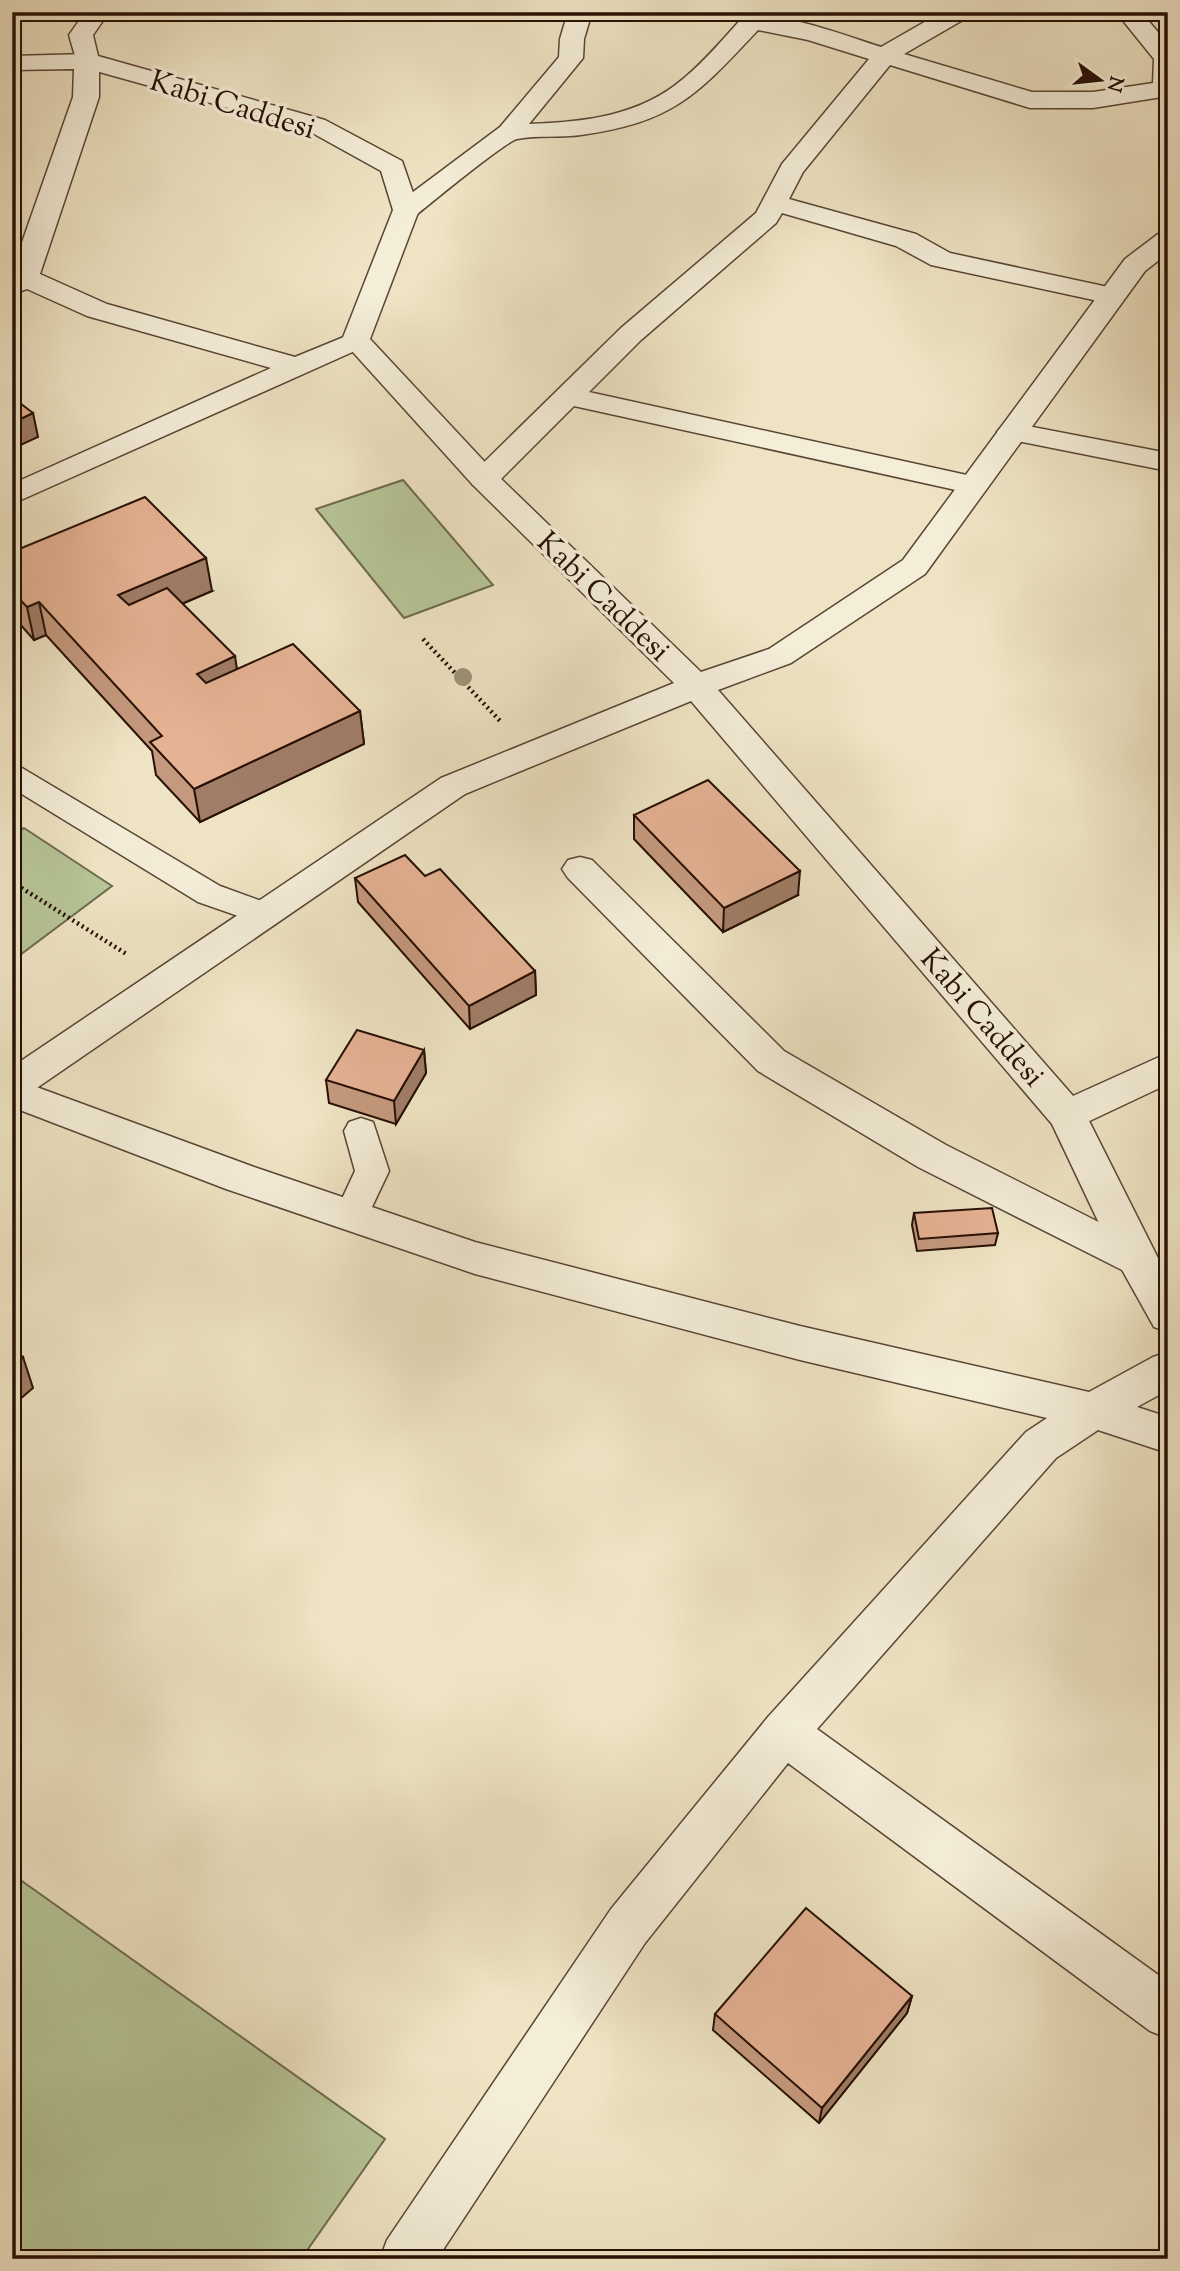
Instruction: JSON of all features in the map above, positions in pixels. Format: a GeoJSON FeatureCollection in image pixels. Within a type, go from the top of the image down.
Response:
{"type":"FeatureCollection","features":[{"type":"Feature","properties":{"kind":"street"},"geometry":{"type":"LineString","coordinates":[[97,12],[81,34],[87,61],[86,97],[17,281],[97,310],[297,366]]}},
{"type":"Feature","properties":{"kind":"street"},"geometry":{"type":"LineString","coordinates":[[12,495],[356,340],[406,210],[509,132],[571,58],[572,39],[580,12]]}},
{"type":"Feature","properties":{"kind":"street"},"geometry":{"type":"LineString","coordinates":[[484,479],[631,334],[767,217],[790,170],[886,54],[960,12]]}},
{"type":"Feature","properties":{"kind":"street"},"geometry":{"type":"LineString","coordinates":[[509,132],[550,131],[597,125],[653,108],[683,92],[752,22],[774,24],[886,54],[1030,100],[1093,100],[1166,88],[1166,58],[1128,12]]}},
{"type":"Feature","properties":{"kind":"street","name":"Kabi Caddesi"},"geometry":{"type":"LineString","coordinates":[[12,62],[87,61],[316,125],[393,167],[406,210]]}},
{"type":"Feature","properties":{"kind":"street"},"geometry":{"type":"LineString","coordinates":[[774,202],[906,240],[941,259],[1112,296]]}},
{"type":"Feature","properties":{"kind":"street"},"geometry":{"type":"LineString","coordinates":[[12,1086],[453,786],[696,686],[780,656],[914,567],[1135,265],[1168,240]]}},
{"type":"Feature","properties":{"kind":"street","name":"Kabi Caddesi"},"geometry":{"type":"LineString","coordinates":[[356,340],[484,479],[696,686],[1067,1115],[1136,1259],[1168,1315]]}},
{"type":"Feature","properties":{"kind":"street"},"geometry":{"type":"LineString","coordinates":[[568,396],[974,485]]}},
{"type":"Feature","properties":{"kind":"street"},"geometry":{"type":"LineString","coordinates":[[1012,432],[1168,462]]}},
{"type":"Feature","properties":{"kind":"street"},"geometry":{"type":"LineString","coordinates":[[580,869],[771,1061],[932,1156],[1136,1259]]}},
{"type":"Feature","properties":{"kind":"street"},"geometry":{"type":"LineString","coordinates":[[1067,1115],[1168,1067]]}},
{"type":"Feature","properties":{"kind":"street"},"geometry":{"type":"LineString","coordinates":[[12,1091],[240,1178],[475,1258],[800,1343],[1093,1411],[1168,1436]]}},
{"type":"Feature","properties":{"kind":"street"},"geometry":{"type":"LineString","coordinates":[[406,2259],[628,1926],[784,1732],[1041,1445],[1093,1411],[1168,1369]]}},
{"type":"Feature","properties":{"kind":"street"},"geometry":{"type":"LineString","coordinates":[[784,1732],[1168,2013]]}},
{"type":"Feature","properties":{"kind":"lane"},"geometry":{"type":"LineString","coordinates":[[12,775],[209,894],[264,914]]}},
{"type":"Feature","properties":{"kind":"lane"},"geometry":{"type":"LineString","coordinates":[[351,1216],[372,1171],[361,1131]]}},
{"type":"Feature","properties":{"kind":"path"},"geometry":{"type":"LineString","coordinates":[[423,639],[533,752]]}},
{"type":"Feature","properties":{"kind":"path"},"geometry":{"type":"LineString","coordinates":[[12,882],[167,980]]}},
{"type":"Feature","properties":{"kind":"green space"},"geometry":{"type":"Polygon","coordinates":[[[403,480],[493,585],[404,618],[316,509],[403,480]]]}},
{"type":"Feature","properties":{"kind":"green space"},"geometry":{"type":"Polygon","coordinates":[[[24,828],[112,886],[12,961],[12,836],[24,828]]]}},
{"type":"Feature","properties":{"kind":"green space"},"geometry":{"type":"Polygon","coordinates":[[[12,1874],[385,2139],[301,2259],[12,2259],[12,1874]]]}},
{"type":"Feature","properties":{"kind":"building"},"geometry":{"type":"Polygon","coordinates":[[[12,397],[33,413],[12,423],[12,397]]]}},
{"type":"Feature","properties":{"kind":"building"},"geometry":{"type":"Polygon","coordinates":[[[145,497],[206,558],[118,595],[129,605],[167,588],[235,656],[197,674],[206,683],[293,644],[360,711],[194,789],[150,742],[162,736],[39,602],[27,607],[12,591],[12,552],[145,497]]]}},
{"type":"Feature","properties":{"kind":"building"},"geometry":{"type":"Polygon","coordinates":[[[708,780],[800,871],[724,908],[634,815],[708,780]]]}},
{"type":"Feature","properties":{"kind":"building"},"geometry":{"type":"Polygon","coordinates":[[[405,855],[425,876],[440,869],[535,971],[469,1006],[355,878],[405,855]]]}},
{"type":"Feature","properties":{"kind":"building"},"geometry":{"type":"Polygon","coordinates":[[[357,1030],[424,1050],[394,1101],[326,1080],[357,1030]]]}},
{"type":"Feature","properties":{"kind":"building"},"geometry":{"type":"Polygon","coordinates":[[[992,1208],[998,1233],[919,1239],[914,1213],[992,1208]]]}},
{"type":"Feature","properties":{"kind":"building"},"geometry":{"type":"Polygon","coordinates":[[[12,1349],[23,1357],[12,1367],[12,1349]]]}},
{"type":"Feature","properties":{"kind":"building"},"geometry":{"type":"Polygon","coordinates":[[[806,1908],[912,1996],[822,2108],[715,2014],[806,1908]]]}}]}
